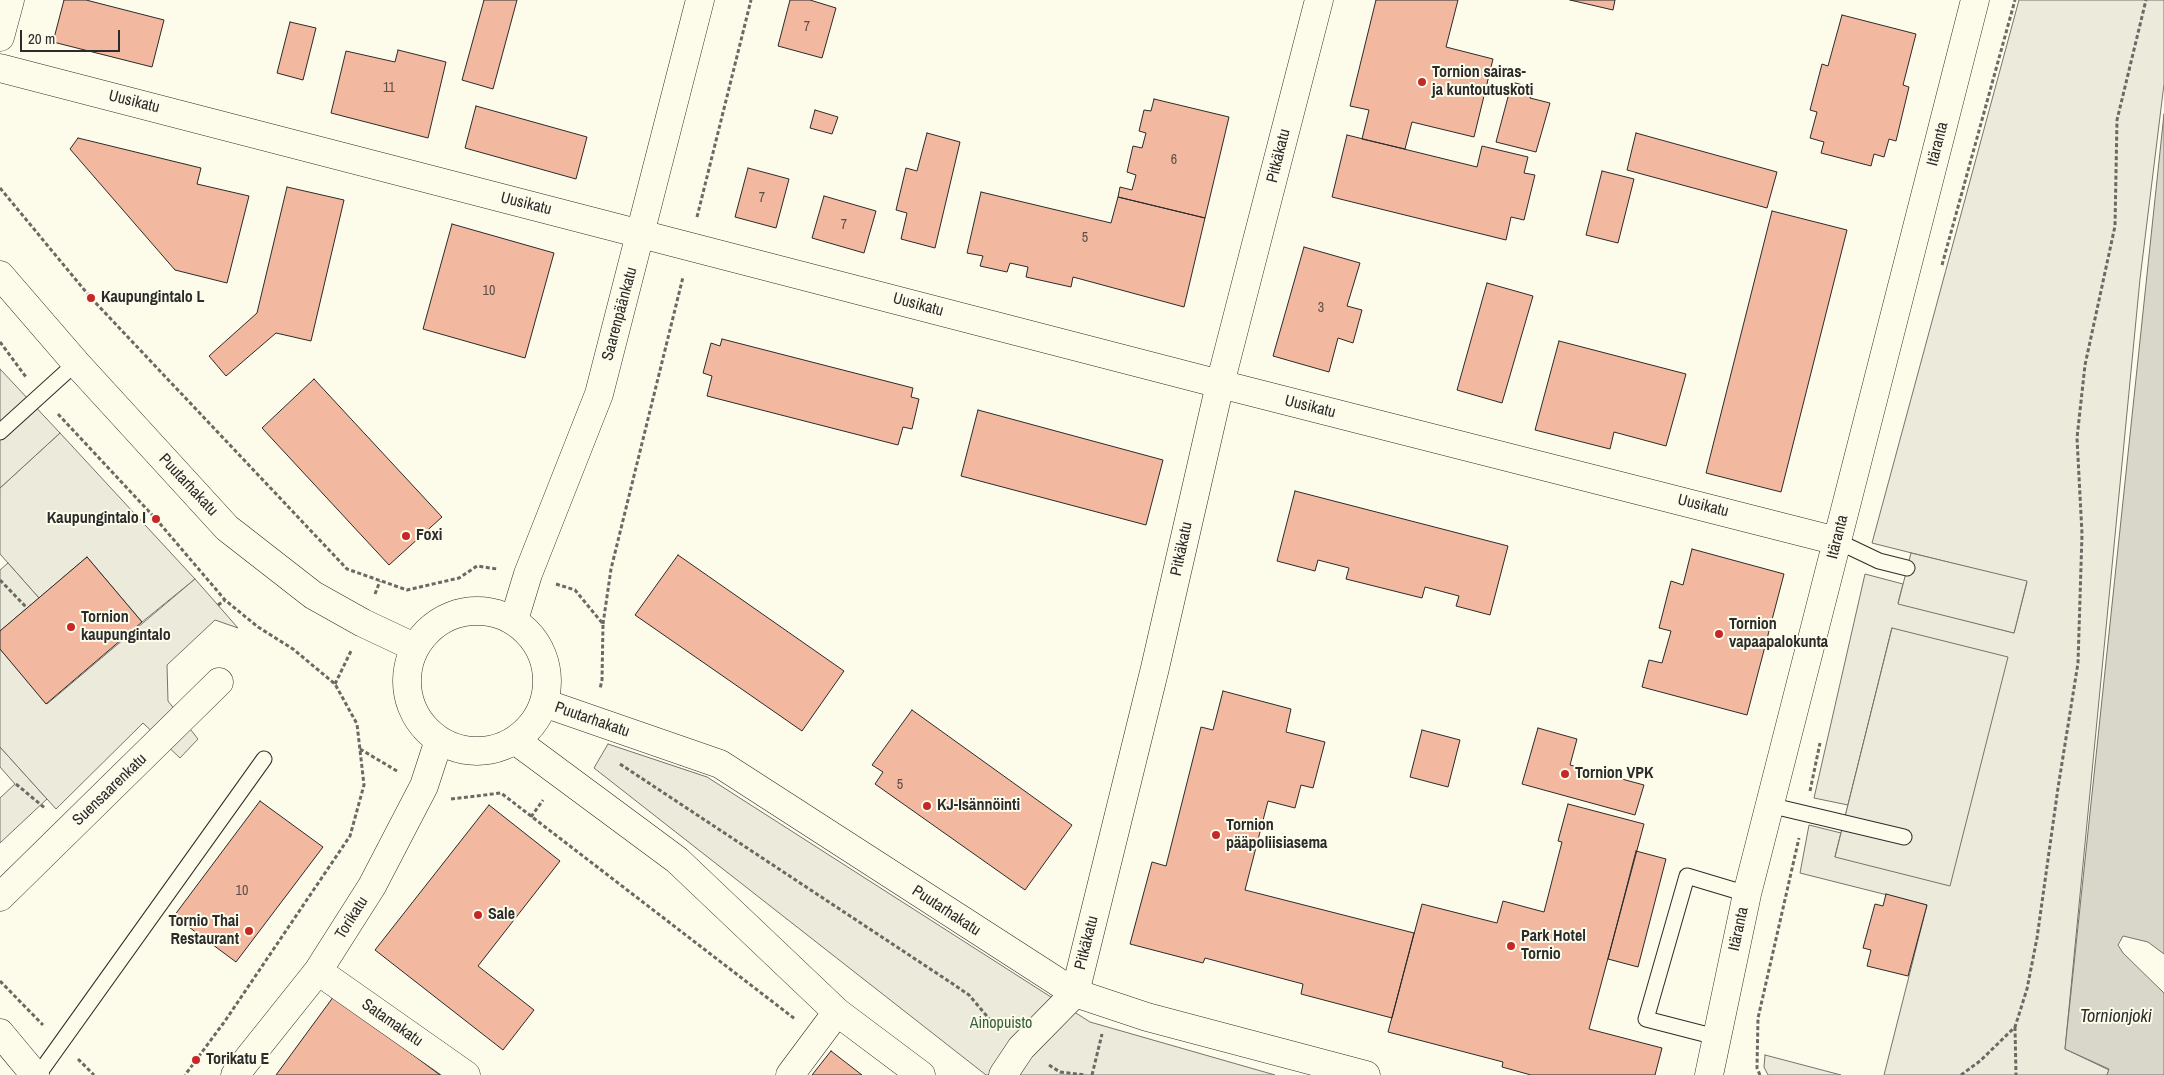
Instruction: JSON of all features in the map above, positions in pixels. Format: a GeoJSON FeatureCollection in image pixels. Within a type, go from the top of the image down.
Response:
{"type":"FeatureCollection","features":[{"type":"Feature","properties":{"kind":"street"},"geometry":{"type":"LineString","coordinates":[[0,37],[10,0]]}},
{"type":"Feature","properties":{"kind":"street","name":"Saarenpäänkatu"},"geometry":{"type":"LineString","coordinates":[[514,620],[528,574],[599,394],[700,0]]}},
{"type":"Feature","properties":{"kind":"street","name":"Pitkäkatu"},"geometry":{"type":"LineString","coordinates":[[1003,1075],[1021,1048],[1075,992],[1155,668],[1220,384],[1319,0]]}},
{"type":"Feature","properties":{"kind":"street","name":"Itäranta"},"geometry":{"type":"LineString","coordinates":[[1709,1075],[1747,894],[1769,805],[1975,0]]}},
{"type":"Feature","properties":{"kind":"street","name":"Uusikatu"},"geometry":{"type":"LineString","coordinates":[[0,68],[1220,384],[1837,540]]}},
{"type":"Feature","properties":{"kind":"street","name":"Puutarhakatu"},"geometry":{"type":"LineString","coordinates":[[0,275],[76,364],[228,528],[313,595],[363,623],[414,647]]}},
{"type":"Feature","properties":{"kind":"street"},"geometry":{"type":"LineString","coordinates":[[469,610],[492,612],[514,620],[531,636],[544,656],[548,680],[544,703],[533,724],[515,740],[494,750],[470,751],[438,743],[414,714],[407,692],[407,669],[414,647],[428,629],[447,616],[469,610]]}},
{"type":"Feature","properties":{"kind":"street","name":"Suensaarenkatu"},"geometry":{"type":"LineString","coordinates":[[0,897],[219,682]]}},
{"type":"Feature","properties":{"kind":"street","name":"Puutarhakatu"},"geometry":{"type":"LineString","coordinates":[[544,703],[720,764],[1075,992],[1147,1017],[1366,1075]]}},
{"type":"Feature","properties":{"kind":"street"},"geometry":{"type":"LineString","coordinates":[[515,740],[677,860],[837,1012],[921,1075]]}},
{"type":"Feature","properties":{"kind":"street","name":"Torikatu"},"geometry":{"type":"LineString","coordinates":[[234,1075],[318,971],[372,886],[424,786],[438,743]]}},
{"type":"Feature","properties":{"kind":"street","name":"Satamakatu"},"geometry":{"type":"LineString","coordinates":[[318,971],[466,1075]]}},
{"type":"Feature","properties":{"kind":"street"},"geometry":{"type":"LineString","coordinates":[[790,1075],[837,1012]]}},
{"type":"Feature","properties":{"kind":"street"},"geometry":{"type":"LineString","coordinates":[[0,1033],[36,1075]]}},
{"type":"Feature","properties":{"kind":"lane"},"geometry":{"type":"LineString","coordinates":[[0,432],[76,364]]}},
{"type":"Feature","properties":{"kind":"lane"},"geometry":{"type":"LineString","coordinates":[[1837,540],[1879,561],[1907,568]]}},
{"type":"Feature","properties":{"kind":"lane"},"geometry":{"type":"LineString","coordinates":[[36,1075],[264,759]]}},
{"type":"Feature","properties":{"kind":"lane"},"geometry":{"type":"LineString","coordinates":[[1769,805],[1904,837]]}},
{"type":"Feature","properties":{"kind":"lane"},"geometry":{"type":"LineString","coordinates":[[1716,1037],[1646,1019],[1687,876],[1747,894]]}},
{"type":"Feature","properties":{"kind":"path"},"geometry":{"type":"LineString","coordinates":[[603,624],[610,569],[750,0]]}},
{"type":"Feature","properties":{"kind":"path"},"geometry":{"type":"LineString","coordinates":[[2016,1075],[2014,1027],[2027,989],[2037,938],[2078,663],[2082,534],[2078,438],[2086,365],[2115,226],[2117,120],[2145,0]]}},
{"type":"Feature","properties":{"kind":"path"},"geometry":{"type":"LineString","coordinates":[[0,188],[91,298],[347,569]]}},
{"type":"Feature","properties":{"kind":"path"},"geometry":{"type":"LineString","coordinates":[[0,199],[5,195]]}},
{"type":"Feature","properties":{"kind":"path"},"geometry":{"type":"LineString","coordinates":[[0,342],[40,395],[156,519],[225,600],[258,627],[293,649],[335,684],[358,724],[364,785],[350,836],[225,1021],[185,1075]]}},
{"type":"Feature","properties":{"kind":"path"},"geometry":{"type":"LineString","coordinates":[[0,580],[27,608]]}},
{"type":"Feature","properties":{"kind":"path"},"geometry":{"type":"LineString","coordinates":[[218,605],[225,600]]}},
{"type":"Feature","properties":{"kind":"path"},"geometry":{"type":"LineString","coordinates":[[360,749],[452,800],[501,793],[818,1037]]}},
{"type":"Feature","properties":{"kind":"path"},"geometry":{"type":"LineString","coordinates":[[618,763],[969,995],[1001,1032],[1021,1048],[1060,1072],[1086,1075]]}},
{"type":"Feature","properties":{"kind":"path"},"geometry":{"type":"LineString","coordinates":[[16,784],[51,814]]}},
{"type":"Feature","properties":{"kind":"path"},"geometry":{"type":"LineString","coordinates":[[1961,1075],[1980,1061],[2014,1027]]}},
{"type":"Feature","properties":{"kind":"green space"},"geometry":{"type":"Polygon","coordinates":[[[2019,0],[2164,0],[2164,84],[2140,279],[2065,1049],[2109,1070],[2107,1075],[1884,1075],[1927,905],[1800,873],[1809,825],[1841,833],[1848,805],[1814,798],[1865,574],[1903,584],[1898,603],[2014,633],[2027,582],[1872,543],[2019,0]]]}},
{"type":"Feature","properties":{"kind":"green space"},"geometry":{"type":"Polygon","coordinates":[[[60,433],[195,579],[142,622],[87,557],[39,598],[0,554],[0,488],[60,433]]]}},
{"type":"Feature","properties":{"kind":"green space","name":"Ainopuisto"},"geometry":{"type":"Polygon","coordinates":[[[608,744],[707,777],[1090,1022],[1275,1075],[986,1075],[594,768],[608,744]]]}},
{"type":"Feature","properties":{"kind":"green space"},"geometry":{"type":"Polygon","coordinates":[[[0,747],[47,799],[0,843],[0,798],[15,784],[0,767],[0,747]]]}},
{"type":"Feature","properties":{"kind":"green space"},"geometry":{"type":"Polygon","coordinates":[[[1765,1055],[1841,1075],[1768,1075],[1764,1067],[1765,1055]]]}},
{"type":"Feature","properties":{"kind":"shaded area"},"geometry":{"type":"Polygon","coordinates":[[[0,369],[60,433],[0,488],[0,369]]]}},
{"type":"Feature","properties":{"kind":"shaded area"},"geometry":{"type":"Polygon","coordinates":[[[1911,553],[2027,581],[2014,633],[1898,604],[1911,553]]]}},
{"type":"Feature","properties":{"kind":"shaded area"},"geometry":{"type":"Polygon","coordinates":[[[8,563],[39,598],[0,631],[0,570],[8,563]]]}},
{"type":"Feature","properties":{"kind":"shaded area"},"geometry":{"type":"Polygon","coordinates":[[[195,579],[238,628],[215,620],[167,665],[168,701],[198,739],[180,758],[143,723],[56,809],[0,747],[0,649],[47,704],[195,579]]]}},
{"type":"Feature","properties":{"kind":"shaded area"},"geometry":{"type":"Polygon","coordinates":[[[1892,628],[2008,657],[1950,886],[1835,857],[1892,628]]]}},
{"type":"Feature","properties":{"kind":"water","name":"Tornionjoki"},"geometry":{"type":"Polygon","coordinates":[[[2164,114],[2164,954],[2148,942],[2123,936],[2118,945],[2123,953],[2164,993],[2164,1075],[2107,1075],[2109,1069],[2065,1049],[2164,114]]]}},
{"type":"Feature","properties":{"kind":"building"},"geometry":{"type":"Polygon","coordinates":[[[64,0],[86,0],[164,20],[152,67],[53,42],[64,0]]]}},
{"type":"Feature","properties":{"kind":"building"},"geometry":{"type":"Polygon","coordinates":[[[484,0],[517,0],[493,89],[462,80],[484,0]]]}},
{"type":"Feature","properties":{"kind":"building"},"geometry":{"type":"Polygon","coordinates":[[[790,0],[810,0],[836,8],[822,58],[778,46],[790,0]]]}},
{"type":"Feature","properties":{"kind":"building","name":"Tornion sairas- ja kuntoutuskoti"},"geometry":{"type":"Polygon","coordinates":[[[1376,0],[1458,0],[1446,47],[1493,59],[1474,137],[1412,122],[1405,149],[1362,139],[1369,110],[1350,106],[1376,0]]]}},
{"type":"Feature","properties":{"kind":"building"},"geometry":{"type":"Polygon","coordinates":[[[1570,0],[1615,0],[1613,10],[1570,0]]]}},
{"type":"Feature","properties":{"kind":"building"},"geometry":{"type":"Polygon","coordinates":[[[1842,15],[1916,34],[1903,85],[1909,87],[1896,141],[1889,139],[1884,157],[1874,154],[1871,166],[1821,153],[1824,142],[1810,138],[1817,112],[1810,110],[1822,64],[1828,66],[1842,15]]]}},
{"type":"Feature","properties":{"kind":"building"},"geometry":{"type":"Polygon","coordinates":[[[290,22],[316,28],[303,80],[277,73],[290,22]]]}},
{"type":"Feature","properties":{"kind":"building"},"geometry":{"type":"Polygon","coordinates":[[[398,50],[446,62],[428,138],[331,113],[346,51],[395,62],[398,50]]]}},
{"type":"Feature","properties":{"kind":"building"},"geometry":{"type":"Polygon","coordinates":[[[1512,82],[1533,88],[1530,98],[1550,103],[1536,152],[1496,142],[1512,82]]]}},
{"type":"Feature","properties":{"kind":"building"},"geometry":{"type":"Polygon","coordinates":[[[1154,99],[1229,117],[1205,218],[1118,197],[1120,187],[1132,190],[1136,175],[1127,172],[1133,146],[1142,148],[1146,133],[1139,131],[1144,110],[1151,111],[1154,99]]]}},
{"type":"Feature","properties":{"kind":"building"},"geometry":{"type":"Polygon","coordinates":[[[476,106],[587,137],[576,179],[465,148],[476,106]]]}},
{"type":"Feature","properties":{"kind":"building"},"geometry":{"type":"Polygon","coordinates":[[[815,110],[838,117],[832,134],[810,128],[815,110]]]}},
{"type":"Feature","properties":{"kind":"building"},"geometry":{"type":"Polygon","coordinates":[[[927,133],[960,142],[935,248],[901,239],[907,213],[896,210],[906,168],[917,171],[927,133]]]}},
{"type":"Feature","properties":{"kind":"building"},"geometry":{"type":"Polygon","coordinates":[[[1636,133],[1777,172],[1767,208],[1627,170],[1636,133]]]}},
{"type":"Feature","properties":{"kind":"building"},"geometry":{"type":"Polygon","coordinates":[[[1347,135],[1477,167],[1482,146],[1528,157],[1524,173],[1535,175],[1524,220],[1511,217],[1506,240],[1332,197],[1347,135]]]}},
{"type":"Feature","properties":{"kind":"building"},"geometry":{"type":"Polygon","coordinates":[[[78,138],[201,168],[197,184],[249,196],[227,283],[175,270],[70,149],[78,138]]]}},
{"type":"Feature","properties":{"kind":"building"},"geometry":{"type":"Polygon","coordinates":[[[748,168],[789,179],[776,228],[735,217],[748,168]]]}},
{"type":"Feature","properties":{"kind":"building"},"geometry":{"type":"Polygon","coordinates":[[[1602,171],[1634,179],[1618,243],[1586,235],[1602,171]]]}},
{"type":"Feature","properties":{"kind":"building"},"geometry":{"type":"Polygon","coordinates":[[[287,187],[344,200],[311,341],[276,333],[226,376],[209,356],[257,313],[287,187]]]}},
{"type":"Feature","properties":{"kind":"building"},"geometry":{"type":"Polygon","coordinates":[[[981,192],[1111,223],[1118,197],[1205,218],[1184,307],[1073,277],[1071,287],[1026,277],[1028,267],[1010,263],[1007,272],[980,266],[983,256],[967,253],[981,192]]]}},
{"type":"Feature","properties":{"kind":"building"},"geometry":{"type":"Polygon","coordinates":[[[824,196],[876,211],[864,253],[812,238],[824,196]]]}},
{"type":"Feature","properties":{"kind":"building"},"geometry":{"type":"Polygon","coordinates":[[[1772,211],[1847,230],[1781,492],[1706,473],[1772,211]]]}},
{"type":"Feature","properties":{"kind":"building"},"geometry":{"type":"Polygon","coordinates":[[[452,224],[554,253],[525,358],[423,329],[452,224]]]}},
{"type":"Feature","properties":{"kind":"building"},"geometry":{"type":"Polygon","coordinates":[[[1304,247],[1360,263],[1347,306],[1362,310],[1353,343],[1338,338],[1329,372],[1273,356],[1304,247]]]}},
{"type":"Feature","properties":{"kind":"building"},"geometry":{"type":"Polygon","coordinates":[[[1487,283],[1533,296],[1502,403],[1457,390],[1487,283]]]}},
{"type":"Feature","properties":{"kind":"building"},"geometry":{"type":"Polygon","coordinates":[[[722,339],[913,388],[911,397],[919,399],[912,429],[903,427],[898,445],[707,396],[712,376],[703,373],[711,343],[720,346],[722,339]]]}},
{"type":"Feature","properties":{"kind":"building"},"geometry":{"type":"Polygon","coordinates":[[[1559,341],[1686,374],[1666,446],[1614,432],[1610,449],[1535,430],[1559,341]]]}},
{"type":"Feature","properties":{"kind":"building"},"geometry":{"type":"Polygon","coordinates":[[[314,379],[442,517],[389,565],[262,428],[314,379]]]}},
{"type":"Feature","properties":{"kind":"building"},"geometry":{"type":"Polygon","coordinates":[[[978,410],[1163,460],[1146,525],[961,476],[978,410]]]}},
{"type":"Feature","properties":{"kind":"building"},"geometry":{"type":"Polygon","coordinates":[[[1295,491],[1508,546],[1490,615],[1456,606],[1459,596],[1425,587],[1422,598],[1346,579],[1349,568],[1318,560],[1315,571],[1277,561],[1295,491]]]}},
{"type":"Feature","properties":{"kind":"building","name":"Tornion vapaapalokunta"},"geometry":{"type":"Polygon","coordinates":[[[1692,549],[1784,574],[1747,715],[1642,687],[1649,660],[1662,663],[1671,631],[1659,628],[1671,581],[1683,585],[1692,549]]]}},
{"type":"Feature","properties":{"kind":"building"},"geometry":{"type":"Polygon","coordinates":[[[678,555],[844,671],[802,731],[635,615],[678,555]]]}},
{"type":"Feature","properties":{"kind":"building","name":"Tornion kaupungintalo"},"geometry":{"type":"Polygon","coordinates":[[[87,557],[142,622],[46,704],[0,649],[0,631],[87,557]]]}},
{"type":"Feature","properties":{"kind":"building","name":"Tornion pääpoliisiasema"},"geometry":{"type":"Polygon","coordinates":[[[1223,691],[1291,709],[1286,732],[1325,742],[1313,788],[1301,785],[1295,808],[1268,801],[1245,890],[1414,933],[1392,1018],[1301,994],[1303,984],[1205,958],[1203,963],[1130,944],[1152,862],[1166,866],[1201,727],[1213,730],[1223,691]]]}},
{"type":"Feature","properties":{"kind":"building"},"geometry":{"type":"Polygon","coordinates":[[[912,710],[1072,825],[1025,890],[875,784],[883,772],[872,765],[912,710]]]}},
{"type":"Feature","properties":{"kind":"building","name":"Tornion VPK"},"geometry":{"type":"Polygon","coordinates":[[[1538,728],[1577,739],[1570,765],[1644,785],[1635,815],[1522,784],[1538,728]]]}},
{"type":"Feature","properties":{"kind":"building"},"geometry":{"type":"Polygon","coordinates":[[[1422,730],[1460,740],[1448,787],[1410,777],[1422,730]]]}},
{"type":"Feature","properties":{"kind":"building"},"geometry":{"type":"Polygon","coordinates":[[[260,801],[323,847],[236,962],[174,916],[260,801]]]}},
{"type":"Feature","properties":{"kind":"building","name":"Park Hotel Tornio"},"geometry":{"type":"Polygon","coordinates":[[[1568,804],[1644,824],[1589,1029],[1662,1048],[1655,1075],[1531,1075],[1502,1067],[1503,1062],[1388,1032],[1422,904],[1497,923],[1503,901],[1544,912],[1562,842],[1558,841],[1568,804]]]}},
{"type":"Feature","properties":{"kind":"building"},"geometry":{"type":"Polygon","coordinates":[[[489,805],[560,861],[478,966],[534,1010],[503,1050],[375,950],[489,805]]]}},
{"type":"Feature","properties":{"kind":"building"},"geometry":{"type":"Polygon","coordinates":[[[1636,851],[1666,859],[1638,967],[1608,959],[1636,851]]]}},
{"type":"Feature","properties":{"kind":"building"},"geometry":{"type":"Polygon","coordinates":[[[1886,894],[1927,905],[1908,976],[1867,966],[1871,950],[1863,948],[1875,904],[1883,906],[1886,894]]]}},
{"type":"Feature","properties":{"kind":"building"},"geometry":{"type":"Polygon","coordinates":[[[334,996],[440,1075],[276,1075],[334,996]]]}},
{"type":"Feature","properties":{"kind":"building"},"geometry":{"type":"Polygon","coordinates":[[[831,1051],[862,1075],[812,1075],[831,1051]]]}},
{"type":"Feature","properties":{"kind":"place","name":"Tornion sairas- ja kuntoutuskoti"},"geometry":{"type":"Point","coordinates":[1422,82]}},
{"type":"Feature","properties":{"kind":"place","name":"Kaupungintalo L"},"geometry":{"type":"Point","coordinates":[91,298]}},
{"type":"Feature","properties":{"kind":"place","name":"Kaupungintalo I"},"geometry":{"type":"Point","coordinates":[156,519]}},
{"type":"Feature","properties":{"kind":"place","name":"Foxi"},"geometry":{"type":"Point","coordinates":[406,536]}},
{"type":"Feature","properties":{"kind":"place","name":"Tornion kaupungintalo"},"geometry":{"type":"Point","coordinates":[71,627]}},
{"type":"Feature","properties":{"kind":"place","name":"Tornion vapaapalokunta"},"geometry":{"type":"Point","coordinates":[1719,634]}},
{"type":"Feature","properties":{"kind":"place","name":"Tornion VPK"},"geometry":{"type":"Point","coordinates":[1565,774]}},
{"type":"Feature","properties":{"kind":"place","name":"KJ-Isännöinti"},"geometry":{"type":"Point","coordinates":[927,806]}},
{"type":"Feature","properties":{"kind":"place","name":"Tornion pääpoliisiasema"},"geometry":{"type":"Point","coordinates":[1216,835]}},
{"type":"Feature","properties":{"kind":"place","name":"Sale"},"geometry":{"type":"Point","coordinates":[478,915]}},
{"type":"Feature","properties":{"kind":"place","name":"Tornio Thai Restaurant"},"geometry":{"type":"Point","coordinates":[249,931]}},
{"type":"Feature","properties":{"kind":"place","name":"Park Hotel Tornio"},"geometry":{"type":"Point","coordinates":[1511,946]}},
{"type":"Feature","properties":{"kind":"place","name":"Torikatu E"},"geometry":{"type":"Point","coordinates":[196,1060]}}]}
